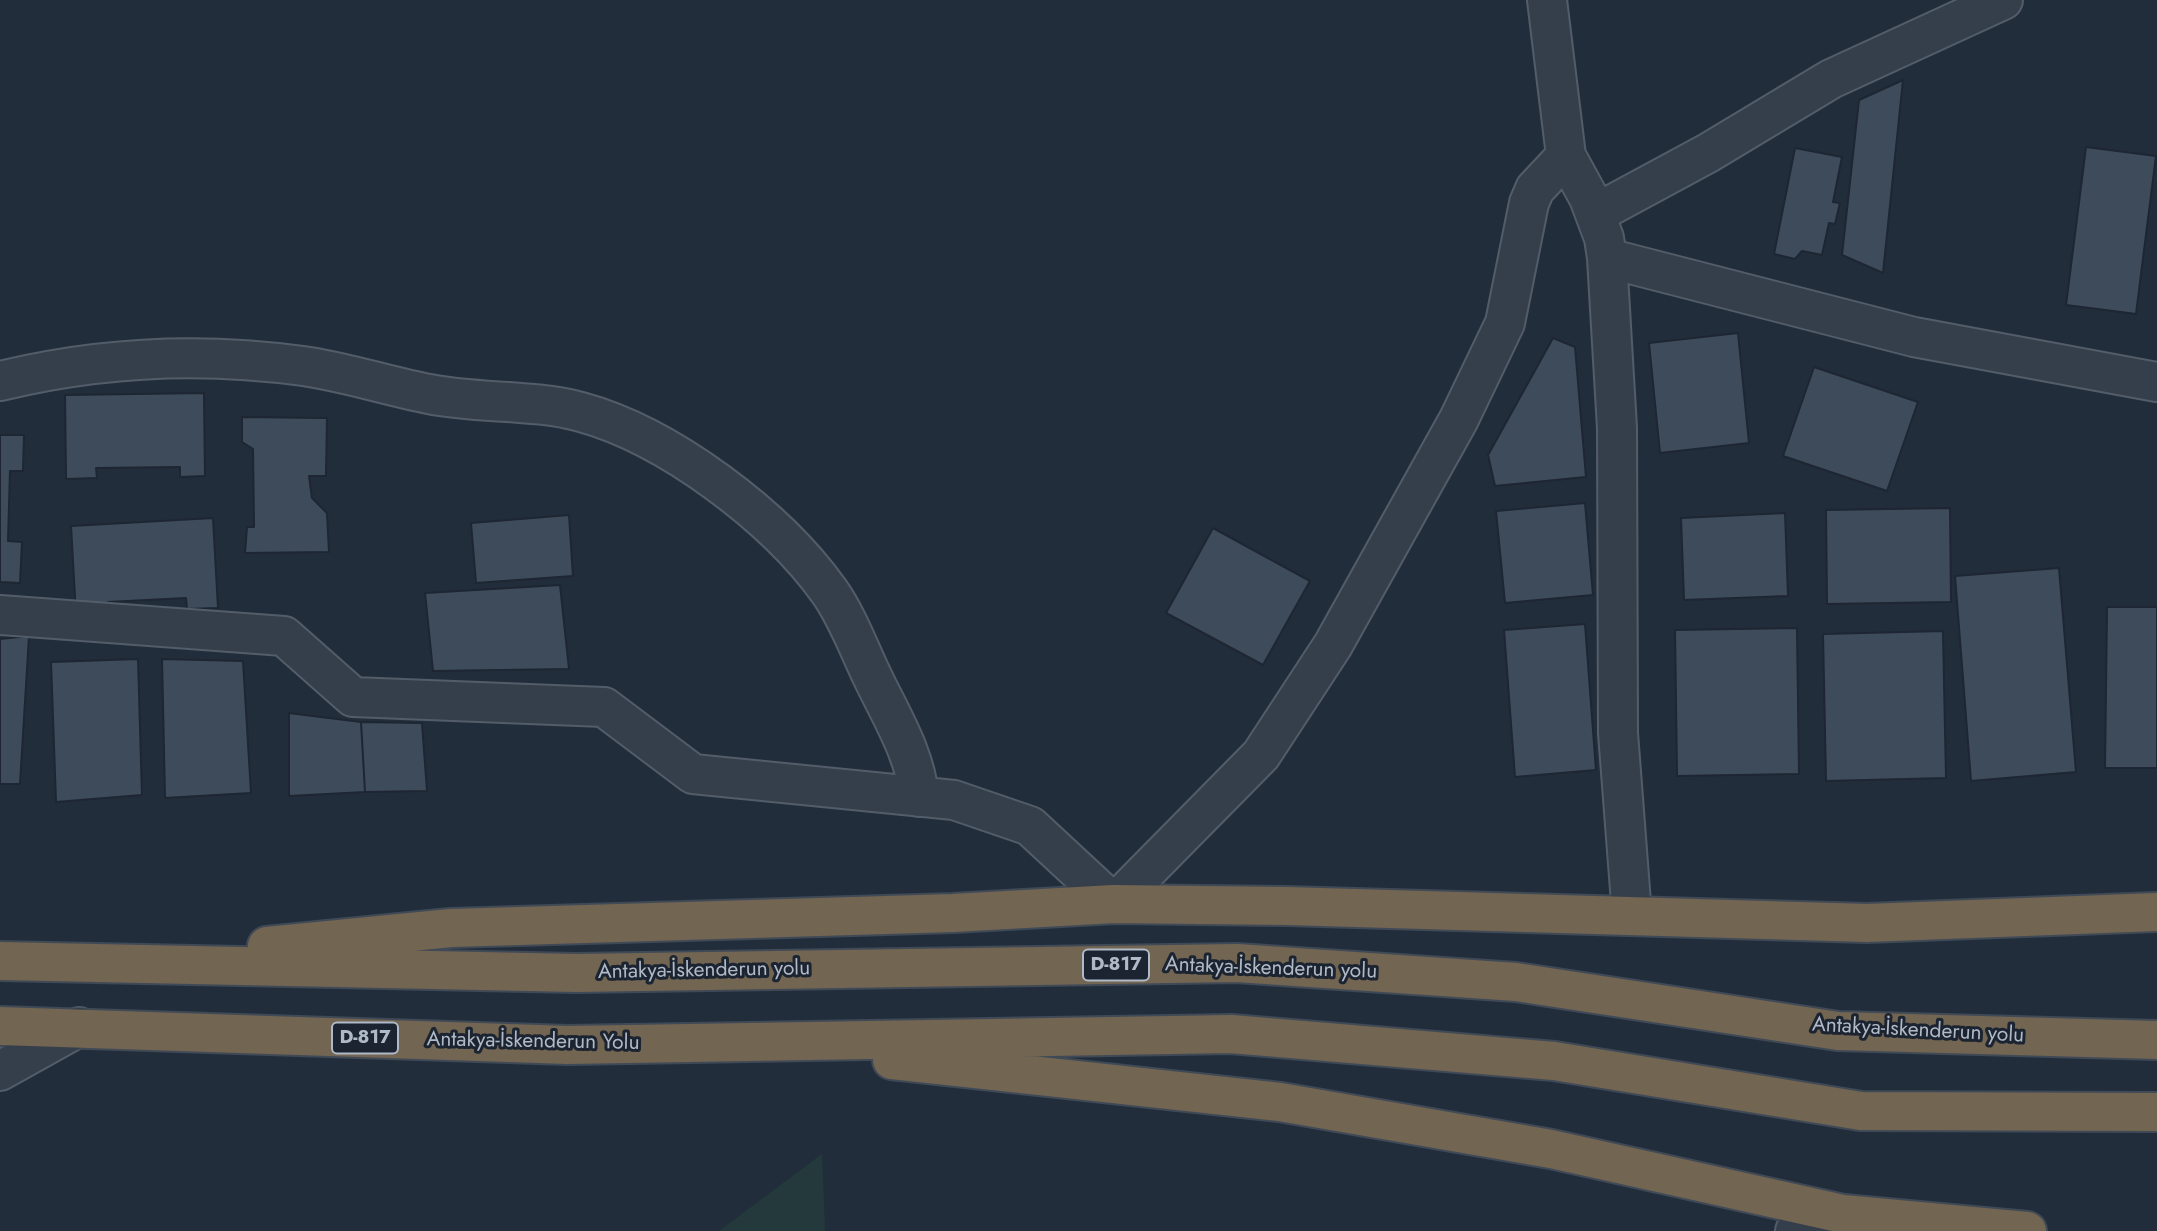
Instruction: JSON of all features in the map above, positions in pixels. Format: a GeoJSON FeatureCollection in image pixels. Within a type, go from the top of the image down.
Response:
{"type":"FeatureCollection","features":[{"type":"Feature","properties":{"kind":"highway"},"geometry":{"type":"LineString","coordinates":[[87,963],[451,928],[953,913],[1114,904],[1867,923],[2157,912]]}},
{"type":"Feature","properties":{"kind":"highway","name":"D-817"},"geometry":{"type":"LineString","coordinates":[[0,961],[87,963]]}},
{"type":"Feature","properties":{"kind":"highway","name":"Antakya-İskenderun yolu"},"geometry":{"type":"LineString","coordinates":[[87,963],[576,973],[1237,963],[1516,982],[1838,1031],[2148,1040]]}},
{"type":"Feature","properties":{"kind":"highway","name":"Antakya-İskenderun Yolu"},"geometry":{"type":"LineString","coordinates":[[0,1027],[79,1027],[568,1045],[730,1043]]}},
{"type":"Feature","properties":{"kind":"highway","name":"D-817"},"geometry":{"type":"LineString","coordinates":[[730,1043],[1231,1034],[1555,1061],[1861,1111],[2149,1112]]}},
{"type":"Feature","properties":{"kind":"highway"},"geometry":{"type":"LineString","coordinates":[[730,1043],[1280,1102],[1551,1149],[1843,1214],[2027,1231]]}},
{"type":"Feature","properties":{"kind":"street"},"geometry":{"type":"LineString","coordinates":[[1547,0],[1566,156],[1595,214],[1604,238],[1606,258],[1616,428],[1618,733],[1632,916]]}},
{"type":"Feature","properties":{"kind":"street"},"geometry":{"type":"LineString","coordinates":[[1595,214],[1708,153],[1831,79],[2003,0]]}},
{"type":"Feature","properties":{"kind":"street"},"geometry":{"type":"LineString","coordinates":[[0,615],[284,636],[353,697],[604,707],[693,774],[954,800],[1030,826],[1114,904],[1261,755],[1334,645],[1459,419],[1505,323],[1529,203],[1535,189],[1566,156]]}},
{"type":"Feature","properties":{"kind":"street"},"geometry":{"type":"LineString","coordinates":[[1606,258],[1914,337],[2157,382]]}},
{"type":"Feature","properties":{"kind":"street"},"geometry":{"type":"LineString","coordinates":[[0,382],[106,362],[173,358],[238,359],[354,375],[430,394],[580,411],[624,428],[677,457],[742,501],[804,560],[831,593],[912,763],[919,797]]}},
{"type":"Feature","properties":{"kind":"street"},"geometry":{"type":"LineString","coordinates":[[0,1071],[79,1027]]}},
{"type":"Feature","properties":{"kind":"street"},"geometry":{"type":"LineString","coordinates":[[1795,1231],[1843,1214]]}},
{"type":"Feature","properties":{"kind":"green space"},"geometry":{"type":"Polygon","coordinates":[[[822,1154],[825,1231],[719,1231],[822,1154]]]}},
{"type":"Feature","properties":{"kind":"building"},"geometry":{"type":"Polygon","coordinates":[[[1903,80],[1883,273],[1842,255],[1859,100],[1903,80]]]}},
{"type":"Feature","properties":{"kind":"building"},"geometry":{"type":"Polygon","coordinates":[[[2086,147],[2156,156],[2136,314],[2066,305],[2086,147]]]}},
{"type":"Feature","properties":{"kind":"building"},"geometry":{"type":"Polygon","coordinates":[[[1795,148],[1842,157],[1833,202],[1840,203],[1835,224],[1829,223],[1822,255],[1802,251],[1795,259],[1774,254],[1795,148]]]}},
{"type":"Feature","properties":{"kind":"building"},"geometry":{"type":"Polygon","coordinates":[[[1738,333],[1749,443],[1660,453],[1649,343],[1738,333]]]}},
{"type":"Feature","properties":{"kind":"building"},"geometry":{"type":"Polygon","coordinates":[[[1553,338],[1575,347],[1586,477],[1495,486],[1488,455],[1553,338]]]}},
{"type":"Feature","properties":{"kind":"building"},"geometry":{"type":"Polygon","coordinates":[[[1814,367],[1918,402],[1887,491],[1783,456],[1814,367]]]}},
{"type":"Feature","properties":{"kind":"building"},"geometry":{"type":"Polygon","coordinates":[[[204,393],[205,476],[180,477],[180,467],[96,468],[97,478],[66,479],[65,395],[204,393]]]}},
{"type":"Feature","properties":{"kind":"building"},"geometry":{"type":"Polygon","coordinates":[[[242,417],[327,418],[326,476],[309,476],[312,498],[327,513],[329,552],[245,553],[247,527],[254,527],[253,449],[242,442],[242,417]]]}},
{"type":"Feature","properties":{"kind":"building"},"geometry":{"type":"Polygon","coordinates":[[[0,435],[24,435],[23,471],[10,471],[8,541],[22,542],[20,583],[0,582],[0,435]]]}},
{"type":"Feature","properties":{"kind":"building"},"geometry":{"type":"Polygon","coordinates":[[[1585,503],[1593,595],[1505,603],[1496,511],[1585,503]]]}},
{"type":"Feature","properties":{"kind":"building"},"geometry":{"type":"Polygon","coordinates":[[[1950,508],[1951,602],[1827,604],[1826,510],[1950,508]]]}},
{"type":"Feature","properties":{"kind":"building"},"geometry":{"type":"Polygon","coordinates":[[[1785,513],[1788,596],[1684,600],[1681,518],[1785,513]]]}},
{"type":"Feature","properties":{"kind":"building"},"geometry":{"type":"Polygon","coordinates":[[[569,515],[573,576],[476,583],[471,523],[569,515]]]}},
{"type":"Feature","properties":{"kind":"building"},"geometry":{"type":"Polygon","coordinates":[[[213,518],[218,608],[187,609],[186,598],[108,602],[108,613],[76,615],[71,526],[213,518]]]}},
{"type":"Feature","properties":{"kind":"building"},"geometry":{"type":"Polygon","coordinates":[[[1213,528],[1310,581],[1263,665],[1166,613],[1213,528]]]}},
{"type":"Feature","properties":{"kind":"building"},"geometry":{"type":"Polygon","coordinates":[[[2059,568],[2076,772],[1971,781],[1955,576],[2059,568]]]}},
{"type":"Feature","properties":{"kind":"building"},"geometry":{"type":"Polygon","coordinates":[[[560,585],[569,669],[433,671],[425,593],[560,585]]]}},
{"type":"Feature","properties":{"kind":"building"},"geometry":{"type":"Polygon","coordinates":[[[2107,607],[2157,607],[2157,768],[2105,768],[2107,607]]]}},
{"type":"Feature","properties":{"kind":"building"},"geometry":{"type":"Polygon","coordinates":[[[1585,624],[1596,770],[1515,777],[1504,630],[1585,624]]]}},
{"type":"Feature","properties":{"kind":"building"},"geometry":{"type":"Polygon","coordinates":[[[1797,628],[1799,774],[1677,776],[1675,630],[1797,628]]]}},
{"type":"Feature","properties":{"kind":"building"},"geometry":{"type":"Polygon","coordinates":[[[1943,631],[1946,778],[1826,781],[1823,634],[1943,631]]]}},
{"type":"Feature","properties":{"kind":"building"},"geometry":{"type":"Polygon","coordinates":[[[29,636],[20,784],[0,784],[0,639],[29,636]]]}},
{"type":"Feature","properties":{"kind":"building"},"geometry":{"type":"Polygon","coordinates":[[[138,659],[142,795],[56,802],[51,662],[138,659]]]}},
{"type":"Feature","properties":{"kind":"building"},"geometry":{"type":"Polygon","coordinates":[[[162,659],[243,661],[251,793],[165,798],[162,659]]]}},
{"type":"Feature","properties":{"kind":"building"},"geometry":{"type":"Polygon","coordinates":[[[289,713],[361,722],[365,792],[289,796],[289,713]]]}},
{"type":"Feature","properties":{"kind":"building"},"geometry":{"type":"Polygon","coordinates":[[[361,722],[422,723],[427,791],[365,792],[361,722]]]}}]}
